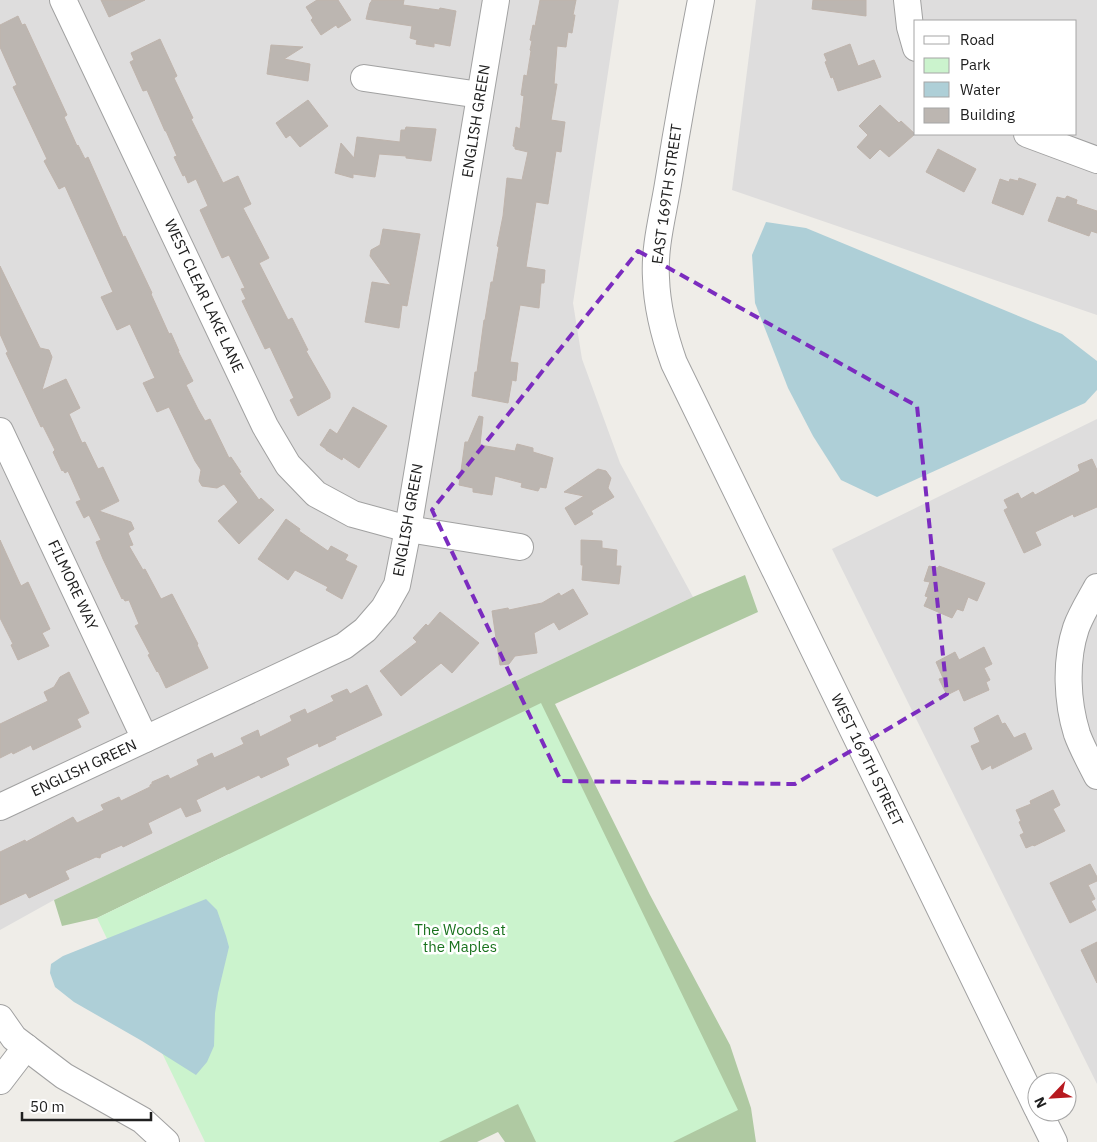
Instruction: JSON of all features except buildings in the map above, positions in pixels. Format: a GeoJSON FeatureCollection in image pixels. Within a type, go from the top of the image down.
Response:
{"type":"FeatureCollection","features":[{"type":"Feature","properties":{"kind":"street","name":"WEST CLEAR LAKE LANE"},"geometry":{"type":"LineString","coordinates":[[63,0],[265,426],[288,465],[316,494],[352,514],[408,529],[520,547]]}},
{"type":"Feature","properties":{"kind":"street","name":"ENGLISH GREEN"},"geometry":{"type":"LineString","coordinates":[[0,807],[344,646],[365,630],[384,608],[397,585],[408,529],[496,0]]}},
{"type":"Feature","properties":{"kind":"street","name":"EAST 169TH STREET"},"geometry":{"type":"LineString","coordinates":[[697,412],[674,364],[665,338],[658,305],[656,276],[662,219],[701,0]]}},
{"type":"Feature","properties":{"kind":"street"},"geometry":{"type":"LineString","coordinates":[[907,0],[910,27],[914,41]]}},
{"type":"Feature","properties":{"kind":"street"},"geometry":{"type":"LineString","coordinates":[[364,78],[480,95]]}},
{"type":"Feature","properties":{"kind":"street"},"geometry":{"type":"LineString","coordinates":[[1030,135],[1097,160]]}},
{"type":"Feature","properties":{"kind":"street","name":"WEST 169TH STREET"},"geometry":{"type":"LineString","coordinates":[[697,412],[1027,1088]]}},
{"type":"Feature","properties":{"kind":"street","name":"FILMORE WAY"},"geometry":{"type":"LineString","coordinates":[[0,431],[145,738]]}},
{"type":"Feature","properties":{"kind":"street"},"geometry":{"type":"LineString","coordinates":[[1097,587],[1076,628],[1070,653],[1068,682],[1070,710],[1078,736],[1097,776]]}},
{"type":"Feature","properties":{"kind":"street"},"geometry":{"type":"LineString","coordinates":[[0,1018],[14,1038],[64,1076],[142,1120],[166,1142]]}},
{"type":"Feature","properties":{"kind":"street"},"geometry":{"type":"LineString","coordinates":[[0,1081],[26,1047]]}},
{"type":"Feature","properties":{"kind":"street"},"geometry":{"type":"LineString","coordinates":[[1044,1122],[1054,1142]]}},
{"type":"Feature","properties":{"kind":"highlighted area"},"geometry":{"type":"Polygon","coordinates":[[[638,251],[917,406],[947,694],[795,784],[561,781],[432,510],[638,251]]]}},
{"type":"Feature","properties":{"kind":"shaded area"},"geometry":{"type":"Polygon","coordinates":[[[0,0],[619,0],[573,303],[582,359],[620,463],[693,597],[54,900],[0,930],[0,0]]]}},
{"type":"Feature","properties":{"kind":"shaded area"},"geometry":{"type":"Polygon","coordinates":[[[756,0],[1097,0],[1097,315],[732,190],[756,0]]]}},
{"type":"Feature","properties":{"kind":"shaded area"},"geometry":{"type":"Polygon","coordinates":[[[1097,419],[1097,1084],[832,549],[1097,419]]]}},
{"type":"Feature","properties":{"kind":"green space","name":"The Woods at the Maples"},"geometry":{"type":"Polygon","coordinates":[[[745,575],[758,612],[555,704],[650,895],[730,1045],[751,1108],[756,1142],[505,1142],[498,1132],[477,1142],[206,1142],[229,854],[97,918],[62,926],[54,900],[693,597],[745,575]]]}},
{"type":"Feature","properties":{"kind":"green space","name":"The Woods at the Maples"},"geometry":{"type":"Polygon","coordinates":[[[541,703],[738,1110],[673,1142],[536,1142],[518,1104],[439,1142],[205,1142],[97,918],[541,703]]]}},
{"type":"Feature","properties":{"kind":"water"},"geometry":{"type":"Polygon","coordinates":[[[766,222],[806,228],[1062,334],[1097,361],[1097,390],[1085,403],[877,497],[841,480],[813,436],[788,388],[755,303],[752,255],[766,222]]]}},
{"type":"Feature","properties":{"kind":"water"},"geometry":{"type":"Polygon","coordinates":[[[206,899],[217,910],[229,947],[218,993],[214,1046],[207,1062],[196,1075],[74,1002],[55,987],[50,973],[51,964],[63,956],[206,899]]]}}]}
